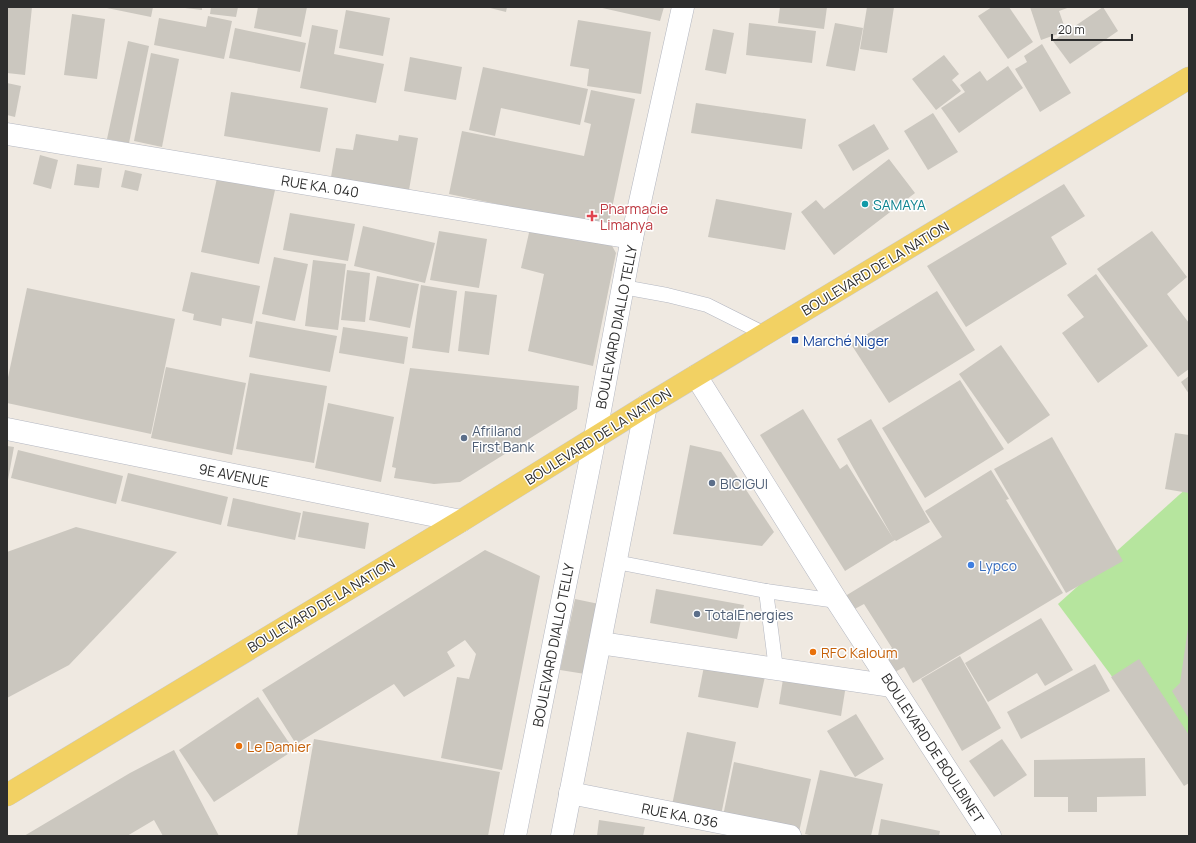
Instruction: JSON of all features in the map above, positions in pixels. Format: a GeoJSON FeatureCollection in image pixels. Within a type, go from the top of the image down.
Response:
{"type":"FeatureCollection","features":[{"type":"Feature","properties":{"kind":"main road","name":"BOULEVARD DE LA NATION"},"geometry":{"type":"LineString","coordinates":[[7,795],[1189,78]]}},
{"type":"Feature","properties":{"kind":"street","name":"BOULEVARD DIALLO TELLY"},"geometry":{"type":"LineString","coordinates":[[515,836],[595,437],[632,238],[683,7]]}},
{"type":"Feature","properties":{"kind":"street","name":"RUE KA. 040"},"geometry":{"type":"LineString","coordinates":[[7,134],[632,238]]}},
{"type":"Feature","properties":{"kind":"street","name":"BOULEVARD DE BOULBINET"},"geometry":{"type":"LineString","coordinates":[[696,376],[837,601],[990,836]]}},
{"type":"Feature","properties":{"kind":"street"},"geometry":{"type":"LineString","coordinates":[[562,836],[646,406]]}},
{"type":"Feature","properties":{"kind":"street","name":"9E AVENUE"},"geometry":{"type":"LineString","coordinates":[[7,429],[461,521]]}},
{"type":"Feature","properties":{"kind":"street"},"geometry":{"type":"LineString","coordinates":[[600,643],[892,686]]}},
{"type":"Feature","properties":{"kind":"street","name":"RUE KA. 036"},"geometry":{"type":"LineString","coordinates":[[570,793],[790,836]]}},
{"type":"Feature","properties":{"kind":"lane"},"geometry":{"type":"LineString","coordinates":[[623,287],[667,295],[707,305],[765,334]]}},
{"type":"Feature","properties":{"kind":"lane"},"geometry":{"type":"LineString","coordinates":[[616,562],[766,591],[837,601]]}},
{"type":"Feature","properties":{"kind":"lane"},"geometry":{"type":"LineString","coordinates":[[766,591],[776,669]]}},
{"type":"Feature","properties":{"kind":"green space"},"geometry":{"type":"Polygon","coordinates":[[[1189,486],[1189,780],[1058,604],[1189,486]]]}},
{"type":"Feature","properties":{"kind":"building"},"geometry":{"type":"Polygon","coordinates":[[[7,7],[32,7],[25,75],[7,73],[7,7]]]}},
{"type":"Feature","properties":{"kind":"building"},"geometry":{"type":"Polygon","coordinates":[[[102,7],[153,7],[151,17],[102,7]]]}},
{"type":"Feature","properties":{"kind":"building"},"geometry":{"type":"Polygon","coordinates":[[[202,7],[202,10],[185,8],[202,7]]]}},
{"type":"Feature","properties":{"kind":"building"},"geometry":{"type":"Polygon","coordinates":[[[211,7],[238,7],[236,17],[210,14],[211,7]]]}},
{"type":"Feature","properties":{"kind":"building"},"geometry":{"type":"Polygon","coordinates":[[[258,7],[307,7],[301,37],[254,28],[258,7]]]}},
{"type":"Feature","properties":{"kind":"building"},"geometry":{"type":"Polygon","coordinates":[[[486,7],[507,7],[506,12],[486,7]]]}},
{"type":"Feature","properties":{"kind":"building"},"geometry":{"type":"Polygon","coordinates":[[[598,7],[664,7],[660,21],[598,7]]]}},
{"type":"Feature","properties":{"kind":"building"},"geometry":{"type":"Polygon","coordinates":[[[780,7],[827,7],[824,29],[778,23],[780,7]]]}},
{"type":"Feature","properties":{"kind":"building"},"geometry":{"type":"Polygon","coordinates":[[[867,7],[894,7],[887,53],[860,49],[867,7]]]}},
{"type":"Feature","properties":{"kind":"building"},"geometry":{"type":"Polygon","coordinates":[[[992,7],[1009,7],[1033,42],[1008,59],[978,16],[992,7]]]}},
{"type":"Feature","properties":{"kind":"building"},"geometry":{"type":"Polygon","coordinates":[[[1030,7],[1070,7],[1059,11],[1066,31],[1041,40],[1030,7]]]}},
{"type":"Feature","properties":{"kind":"building"},"geometry":{"type":"Polygon","coordinates":[[[1103,7],[1118,31],[1070,64],[1053,41],[1103,7]]]}},
{"type":"Feature","properties":{"kind":"building"},"geometry":{"type":"Polygon","coordinates":[[[346,10],[390,18],[383,56],[339,48],[346,10]]]}},
{"type":"Feature","properties":{"kind":"building"},"geometry":{"type":"Polygon","coordinates":[[[72,14],[105,19],[97,79],[64,75],[72,14]]]}},
{"type":"Feature","properties":{"kind":"building"},"geometry":{"type":"Polygon","coordinates":[[[208,16],[232,21],[224,59],[154,45],[159,18],[206,27],[208,16]]]}},
{"type":"Feature","properties":{"kind":"building"},"geometry":{"type":"Polygon","coordinates":[[[578,20],[651,32],[641,94],[587,86],[589,69],[570,66],[578,20]]]}},
{"type":"Feature","properties":{"kind":"building"},"geometry":{"type":"Polygon","coordinates":[[[749,23],[816,31],[812,63],[746,55],[749,23]]]}},
{"type":"Feature","properties":{"kind":"building"},"geometry":{"type":"Polygon","coordinates":[[[835,23],[863,28],[855,71],[826,66],[835,23]]]}},
{"type":"Feature","properties":{"kind":"building"},"geometry":{"type":"Polygon","coordinates":[[[312,25],[338,30],[334,54],[384,64],[376,103],[300,88],[312,25]]]}},
{"type":"Feature","properties":{"kind":"building"},"geometry":{"type":"Polygon","coordinates":[[[235,28],[306,43],[300,72],[229,58],[235,28]]]}},
{"type":"Feature","properties":{"kind":"building"},"geometry":{"type":"Polygon","coordinates":[[[713,29],[734,33],[726,74],[705,70],[713,29]]]}},
{"type":"Feature","properties":{"kind":"building"},"geometry":{"type":"Polygon","coordinates":[[[128,41],[149,46],[129,143],[107,139],[128,41]]]}},
{"type":"Feature","properties":{"kind":"building"},"geometry":{"type":"Polygon","coordinates":[[[1042,44],[1071,93],[1040,112],[1015,69],[1027,62],[1024,56],[1042,44]]]}},
{"type":"Feature","properties":{"kind":"building"},"geometry":{"type":"Polygon","coordinates":[[[151,53],[179,59],[162,147],[134,141],[151,53]]]}},
{"type":"Feature","properties":{"kind":"building"},"geometry":{"type":"Polygon","coordinates":[[[944,55],[959,74],[952,80],[961,91],[936,110],[912,79],[944,55]]]}},
{"type":"Feature","properties":{"kind":"building"},"geometry":{"type":"Polygon","coordinates":[[[410,57],[462,67],[456,100],[404,91],[410,57]]]}},
{"type":"Feature","properties":{"kind":"building"},"geometry":{"type":"Polygon","coordinates":[[[1008,66],[1023,88],[959,133],[941,108],[965,92],[960,85],[980,71],[987,81],[1008,66]]]}},
{"type":"Feature","properties":{"kind":"building"},"geometry":{"type":"Polygon","coordinates":[[[483,67],[588,89],[580,125],[501,108],[495,136],[469,130],[483,67]]]}},
{"type":"Feature","properties":{"kind":"building"},"geometry":{"type":"Polygon","coordinates":[[[7,83],[21,86],[15,117],[7,115],[7,83]]]}},
{"type":"Feature","properties":{"kind":"building"},"geometry":{"type":"Polygon","coordinates":[[[591,90],[635,99],[608,227],[449,194],[462,131],[584,156],[591,124],[584,122],[591,90]]]}},
{"type":"Feature","properties":{"kind":"building"},"geometry":{"type":"Polygon","coordinates":[[[231,92],[328,108],[320,152],[224,136],[231,92]]]}},
{"type":"Feature","properties":{"kind":"building"},"geometry":{"type":"Polygon","coordinates":[[[696,103],[806,119],[802,149],[691,133],[696,103]]]}},
{"type":"Feature","properties":{"kind":"building"},"geometry":{"type":"Polygon","coordinates":[[[933,113],[958,152],[928,170],[904,131],[933,113]]]}},
{"type":"Feature","properties":{"kind":"building"},"geometry":{"type":"Polygon","coordinates":[[[874,124],[889,149],[853,171],[838,145],[874,124]]]}},
{"type":"Feature","properties":{"kind":"building"},"geometry":{"type":"Polygon","coordinates":[[[356,134],[398,141],[399,135],[418,138],[409,190],[331,177],[336,148],[353,150],[356,134]]]}},
{"type":"Feature","properties":{"kind":"building"},"geometry":{"type":"Polygon","coordinates":[[[40,155],[58,160],[51,189],[33,184],[40,155]]]}},
{"type":"Feature","properties":{"kind":"building","name":"SAMAYA"},"geometry":{"type":"Polygon","coordinates":[[[889,159],[915,193],[834,255],[801,212],[816,200],[824,209],[889,159]]]}},
{"type":"Feature","properties":{"kind":"building"},"geometry":{"type":"Polygon","coordinates":[[[77,164],[102,168],[99,188],[74,185],[77,164]]]}},
{"type":"Feature","properties":{"kind":"building"},"geometry":{"type":"Polygon","coordinates":[[[125,170],[142,174],[138,191],[121,187],[125,170]]]}},
{"type":"Feature","properties":{"kind":"building"},"geometry":{"type":"Polygon","coordinates":[[[217,178],[275,190],[259,264],[201,252],[217,178]]]}},
{"type":"Feature","properties":{"kind":"building"},"geometry":{"type":"Polygon","coordinates":[[[1064,184],[1085,216],[1051,237],[1067,264],[966,327],[927,266],[1064,184]]]}},
{"type":"Feature","properties":{"kind":"building"},"geometry":{"type":"Polygon","coordinates":[[[716,199],[792,213],[785,250],[708,237],[716,199]]]}},
{"type":"Feature","properties":{"kind":"building"},"geometry":{"type":"Polygon","coordinates":[[[290,213],[355,224],[348,261],[283,250],[290,213]]]}},
{"type":"Feature","properties":{"kind":"building"},"geometry":{"type":"Polygon","coordinates":[[[531,224],[611,244],[616,253],[593,366],[528,351],[544,274],[521,268],[531,224]]]}},
{"type":"Feature","properties":{"kind":"building"},"geometry":{"type":"Polygon","coordinates":[[[363,226],[435,243],[425,283],[354,266],[363,226]]]}},
{"type":"Feature","properties":{"kind":"building"},"geometry":{"type":"Polygon","coordinates":[[[439,231],[487,239],[479,288],[430,280],[439,231]]]}},
{"type":"Feature","properties":{"kind":"building"},"geometry":{"type":"Polygon","coordinates":[[[1152,231],[1187,277],[1167,294],[1189,323],[1189,369],[1178,377],[1097,269],[1152,231]]]}},
{"type":"Feature","properties":{"kind":"building"},"geometry":{"type":"Polygon","coordinates":[[[274,257],[308,264],[295,321],[262,314],[274,257]]]}},
{"type":"Feature","properties":{"kind":"building"},"geometry":{"type":"Polygon","coordinates":[[[313,260],[346,264],[338,330],[305,326],[313,260]]]}},
{"type":"Feature","properties":{"kind":"building"},"geometry":{"type":"Polygon","coordinates":[[[347,270],[370,273],[365,322],[341,320],[347,270]]]}},
{"type":"Feature","properties":{"kind":"building"},"geometry":{"type":"Polygon","coordinates":[[[191,272],[260,286],[252,324],[222,318],[221,326],[193,320],[194,314],[182,311],[191,272]]]}},
{"type":"Feature","properties":{"kind":"building"},"geometry":{"type":"Polygon","coordinates":[[[1096,274],[1148,346],[1098,383],[1062,333],[1084,317],[1067,295],[1096,274]]]}},
{"type":"Feature","properties":{"kind":"building"},"geometry":{"type":"Polygon","coordinates":[[[377,276],[419,284],[410,328],[369,320],[377,276]]]}},
{"type":"Feature","properties":{"kind":"building"},"geometry":{"type":"Polygon","coordinates":[[[421,285],[457,291],[449,353],[412,348],[421,285]]]}},
{"type":"Feature","properties":{"kind":"building"},"geometry":{"type":"Polygon","coordinates":[[[27,288],[175,319],[151,434],[7,403],[7,382],[27,288]]]}},
{"type":"Feature","properties":{"kind":"building"},"geometry":{"type":"Polygon","coordinates":[[[465,291],[497,295],[489,355],[458,351],[465,291]]]}},
{"type":"Feature","properties":{"kind":"building"},"geometry":{"type":"Polygon","coordinates":[[[937,291],[975,350],[889,403],[851,344],[937,291]]]}},
{"type":"Feature","properties":{"kind":"building"},"geometry":{"type":"Polygon","coordinates":[[[256,321],[337,336],[330,372],[249,357],[256,321]]]}},
{"type":"Feature","properties":{"kind":"building"},"geometry":{"type":"Polygon","coordinates":[[[343,327],[408,337],[404,364],[339,353],[343,327]]]}},
{"type":"Feature","properties":{"kind":"building"},"geometry":{"type":"Polygon","coordinates":[[[1001,345],[1050,415],[1008,444],[959,374],[1001,345]]]}},
{"type":"Feature","properties":{"kind":"building"},"geometry":{"type":"Polygon","coordinates":[[[166,367],[246,383],[232,455],[151,438],[166,367]]]}},
{"type":"Feature","properties":{"kind":"building","name":"Afriland First Bank"},"geometry":{"type":"Polygon","coordinates":[[[410,368],[579,386],[577,409],[460,482],[434,484],[394,478],[396,468],[392,467],[410,368]]]}},
{"type":"Feature","properties":{"kind":"building"},"geometry":{"type":"Polygon","coordinates":[[[250,373],[327,386],[314,463],[236,449],[250,373]]]}},
{"type":"Feature","properties":{"kind":"building"},"geometry":{"type":"Polygon","coordinates":[[[1189,376],[1189,394],[1181,382],[1189,376]]]}},
{"type":"Feature","properties":{"kind":"building"},"geometry":{"type":"Polygon","coordinates":[[[960,380],[1004,449],[925,498],[882,428],[960,380]]]}},
{"type":"Feature","properties":{"kind":"building"},"geometry":{"type":"Polygon","coordinates":[[[328,403],[394,417],[381,482],[315,468],[328,403]]]}},
{"type":"Feature","properties":{"kind":"building"},"geometry":{"type":"Polygon","coordinates":[[[803,409],[840,469],[847,464],[893,538],[837,439],[871,419],[930,522],[896,541],[895,540],[845,571],[760,435],[803,409]]]}},
{"type":"Feature","properties":{"kind":"building"},"geometry":{"type":"Polygon","coordinates":[[[1175,433],[1189,435],[1189,493],[1165,489],[1175,433]]]}},
{"type":"Feature","properties":{"kind":"building"},"geometry":{"type":"Polygon","coordinates":[[[1052,437],[1123,561],[1066,593],[994,469],[1052,437]]]}},
{"type":"Feature","properties":{"kind":"building","name":"BICIGUI"},"geometry":{"type":"Polygon","coordinates":[[[690,445],[721,452],[774,532],[762,546],[673,534],[690,445]]]}},
{"type":"Feature","properties":{"kind":"building"},"geometry":{"type":"Polygon","coordinates":[[[7,446],[14,447],[8,480],[7,480],[7,446]]]}},
{"type":"Feature","properties":{"kind":"building"},"geometry":{"type":"Polygon","coordinates":[[[18,450],[123,476],[116,504],[11,478],[18,450]]]}},
{"type":"Feature","properties":{"kind":"building","name":"Lypco"},"geometry":{"type":"Polygon","coordinates":[[[991,470],[1009,499],[1006,500],[1063,593],[913,683],[904,667],[888,676],[876,659],[892,648],[864,604],[849,612],[842,598],[942,537],[925,511],[991,470]]]}},
{"type":"Feature","properties":{"kind":"building"},"geometry":{"type":"Polygon","coordinates":[[[128,473],[228,497],[221,525],[121,501],[128,473]]]}},
{"type":"Feature","properties":{"kind":"building"},"geometry":{"type":"Polygon","coordinates":[[[233,498],[301,513],[295,540],[227,526],[233,498]]]}},
{"type":"Feature","properties":{"kind":"building"},"geometry":{"type":"Polygon","coordinates":[[[303,511],[369,523],[365,549],[298,537],[303,511]]]}},
{"type":"Feature","properties":{"kind":"building"},"geometry":{"type":"Polygon","coordinates":[[[76,527],[177,552],[69,665],[7,698],[7,552],[76,527]]]}},
{"type":"Feature","properties":{"kind":"building"},"geometry":{"type":"Polygon","coordinates":[[[485,550],[540,576],[502,770],[441,758],[457,677],[469,679],[476,654],[465,640],[447,652],[455,666],[404,697],[394,684],[296,744],[262,690],[485,550]]]}},
{"type":"Feature","properties":{"kind":"building","name":"TotalEnergies"},"geometry":{"type":"Polygon","coordinates":[[[656,589],[744,605],[737,639],[650,623],[656,589]]]}},
{"type":"Feature","properties":{"kind":"building"},"geometry":{"type":"Polygon","coordinates":[[[575,599],[599,604],[585,674],[560,670],[575,599]]]}},
{"type":"Feature","properties":{"kind":"building"},"geometry":{"type":"Polygon","coordinates":[[[1041,618],[1073,670],[1045,686],[1037,673],[988,702],[965,663],[1041,618]]]}},
{"type":"Feature","properties":{"kind":"building"},"geometry":{"type":"Polygon","coordinates":[[[1188,628],[1189,719],[1172,691],[1180,683],[1188,628]]]}},
{"type":"Feature","properties":{"kind":"building"},"geometry":{"type":"Polygon","coordinates":[[[960,656],[1001,728],[962,751],[921,679],[960,656]]]}},
{"type":"Feature","properties":{"kind":"building"},"geometry":{"type":"Polygon","coordinates":[[[1139,659],[1189,735],[1189,783],[1184,786],[1111,677],[1139,659]]]}},
{"type":"Feature","properties":{"kind":"building"},"geometry":{"type":"Polygon","coordinates":[[[705,661],[766,672],[758,708],[698,697],[705,661]]]}},
{"type":"Feature","properties":{"kind":"building"},"geometry":{"type":"Polygon","coordinates":[[[1095,664],[1110,691],[1021,739],[1007,712],[1095,664]]]}},
{"type":"Feature","properties":{"kind":"building"},"geometry":{"type":"Polygon","coordinates":[[[784,673],[846,685],[841,716],[779,704],[784,673]]]}},
{"type":"Feature","properties":{"kind":"building"},"geometry":{"type":"Polygon","coordinates":[[[258,697],[294,750],[214,802],[179,750],[258,697]]]}},
{"type":"Feature","properties":{"kind":"building"},"geometry":{"type":"Polygon","coordinates":[[[856,714],[884,759],[855,777],[827,731],[856,714]]]}},
{"type":"Feature","properties":{"kind":"building"},"geometry":{"type":"Polygon","coordinates":[[[687,732],[736,742],[720,820],[671,810],[687,732]]]}},
{"type":"Feature","properties":{"kind":"building"},"geometry":{"type":"Polygon","coordinates":[[[314,739],[500,772],[488,836],[297,836],[314,739]]]}},
{"type":"Feature","properties":{"kind":"building"},"geometry":{"type":"Polygon","coordinates":[[[1002,739],[1027,775],[994,797],[969,761],[1002,739]]]}},
{"type":"Feature","properties":{"kind":"building"},"geometry":{"type":"Polygon","coordinates":[[[174,750],[219,836],[163,836],[154,820],[127,836],[24,836],[130,773],[174,750]]]}},
{"type":"Feature","properties":{"kind":"building"},"geometry":{"type":"Polygon","coordinates":[[[1145,758],[1146,796],[1097,797],[1097,812],[1068,812],[1068,797],[1034,797],[1034,760],[1145,758]]]}},
{"type":"Feature","properties":{"kind":"building"},"geometry":{"type":"Polygon","coordinates":[[[734,762],[811,779],[799,832],[723,816],[734,762]]]}},
{"type":"Feature","properties":{"kind":"building"},"geometry":{"type":"Polygon","coordinates":[[[820,770],[883,784],[871,836],[813,836],[805,834],[820,770]]]}},
{"type":"Feature","properties":{"kind":"building"},"geometry":{"type":"Polygon","coordinates":[[[881,819],[940,831],[939,836],[878,836],[881,819]]]}},
{"type":"Feature","properties":{"kind":"building"},"geometry":{"type":"Polygon","coordinates":[[[599,820],[645,827],[643,836],[597,836],[599,820]]]}},
{"type":"Feature","properties":{"kind":"place","name":"SAMAYA"},"geometry":{"type":"Point","coordinates":[865,204]}},
{"type":"Feature","properties":{"kind":"place","name":"Pharmacie Limanya"},"geometry":{"type":"Point","coordinates":[592,216]}},
{"type":"Feature","properties":{"kind":"place","name":"Marché Niger"},"geometry":{"type":"Point","coordinates":[795,340]}},
{"type":"Feature","properties":{"kind":"place","name":"Afriland First Bank"},"geometry":{"type":"Point","coordinates":[464,438]}},
{"type":"Feature","properties":{"kind":"place","name":"BICIGUI"},"geometry":{"type":"Point","coordinates":[712,483]}},
{"type":"Feature","properties":{"kind":"place","name":"Lypco"},"geometry":{"type":"Point","coordinates":[971,565]}},
{"type":"Feature","properties":{"kind":"place","name":"TotalEnergies"},"geometry":{"type":"Point","coordinates":[697,614]}},
{"type":"Feature","properties":{"kind":"place","name":"RFC Kaloum"},"geometry":{"type":"Point","coordinates":[813,652]}},
{"type":"Feature","properties":{"kind":"place","name":"Le Damier"},"geometry":{"type":"Point","coordinates":[239,746]}}]}
